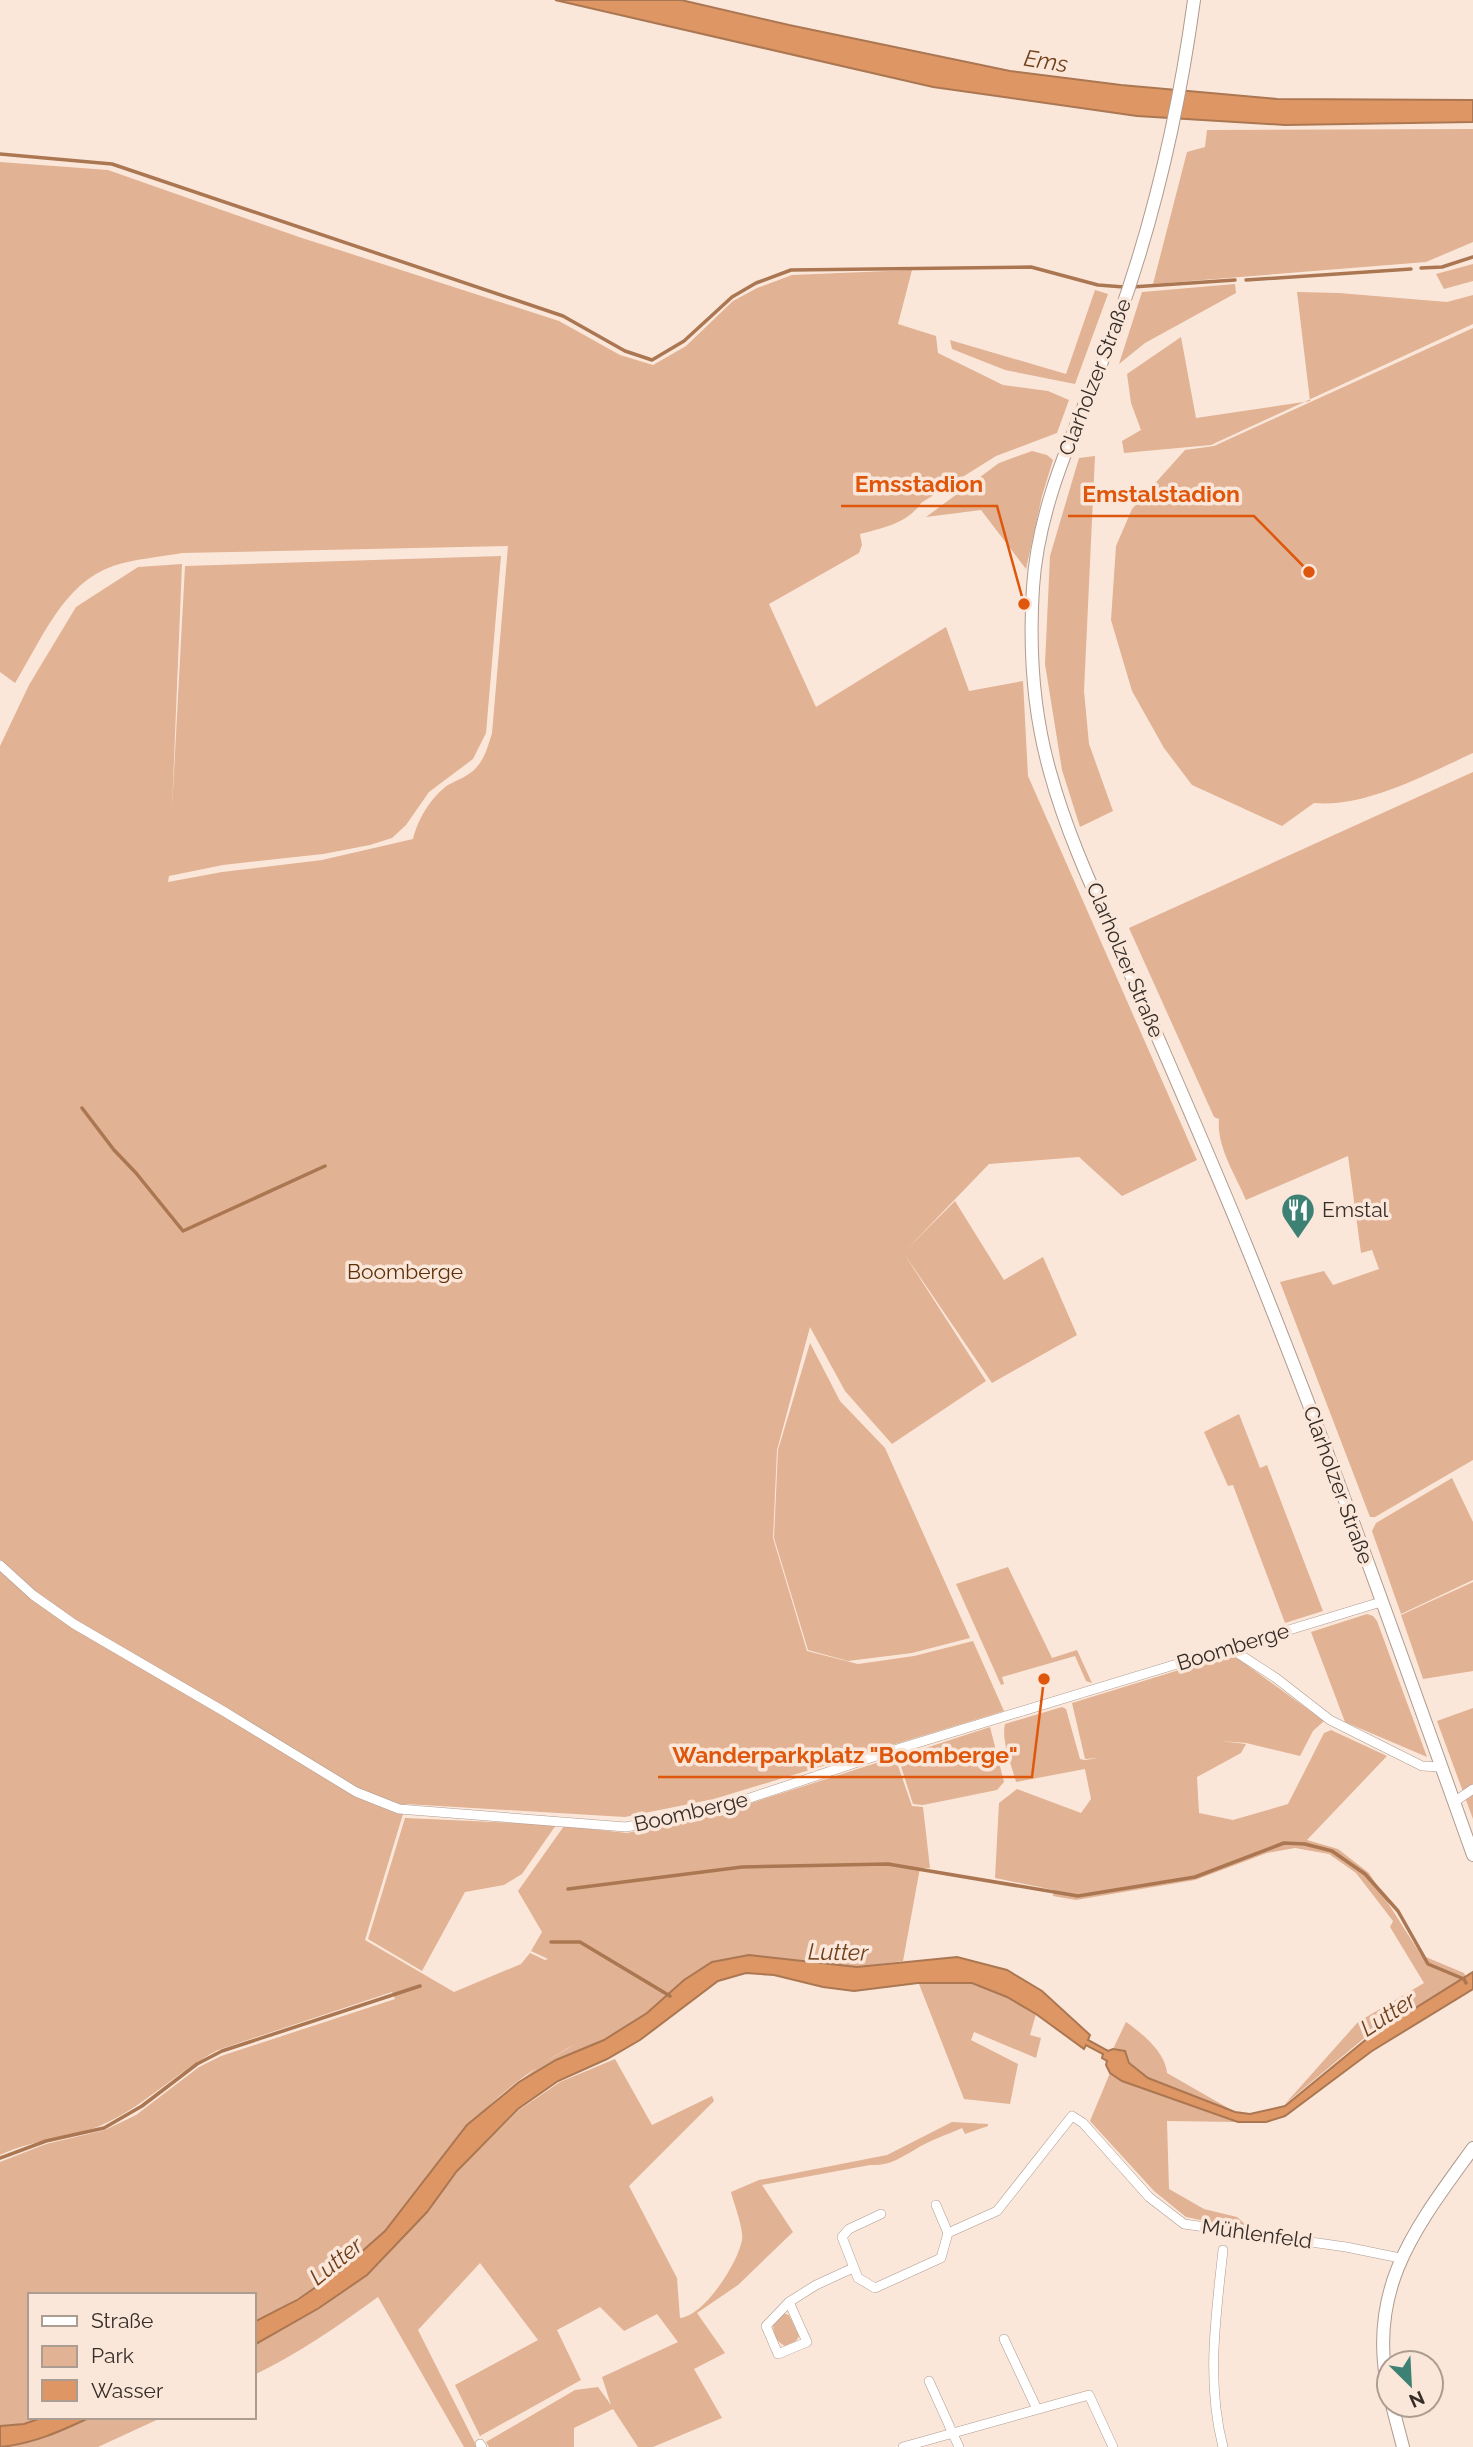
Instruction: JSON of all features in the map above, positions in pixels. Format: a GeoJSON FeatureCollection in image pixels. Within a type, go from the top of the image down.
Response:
{"type":"FeatureCollection","features":[{"type":"Feature","properties":{"kind":"street","name":"Clarholzer Straße"},"geometry":{"type":"LineString","coordinates":[[1194,0],[1184,76],[1172,131],[1132,278],[1116,326],[1068,443],[1050,500],[1038,552],[1033,581],[1031,659],[1039,729],[1050,775],[1073,840],[1259,1278],[1473,1855]]}},
{"type":"Feature","properties":{"kind":"street","name":"Boomberge"},"geometry":{"type":"LineString","coordinates":[[0,1565],[33,1595],[74,1624],[225,1712],[356,1793],[399,1809],[626,1828],[717,1809],[894,1750],[1381,1602]]}},
{"type":"Feature","properties":{"kind":"street"},"geometry":{"type":"LineString","coordinates":[[1236,1647],[1239,1654],[1276,1678],[1330,1720],[1422,1766],[1441,1767]]}},
{"type":"Feature","properties":{"kind":"street"},"geometry":{"type":"LineString","coordinates":[[1454,1802],[1473,1789]]}},
{"type":"Feature","properties":{"kind":"street","name":"Mühlenfeld"},"geometry":{"type":"LineString","coordinates":[[948,2233],[997,2211],[1072,2116],[1083,2123],[1149,2197],[1184,2224],[1346,2247],[1400,2259]]}},
{"type":"Feature","properties":{"kind":"street"},"geometry":{"type":"LineString","coordinates":[[1383,2349],[1387,2301],[1400,2259],[1431,2206],[1473,2148]]}},
{"type":"Feature","properties":{"kind":"street"},"geometry":{"type":"LineString","coordinates":[[881,2214],[844,2233],[843,2244],[858,2278],[875,2288],[941,2258],[948,2233],[936,2206]]}},
{"type":"Feature","properties":{"kind":"street","name":"Mühlenfeld"},"geometry":{"type":"LineString","coordinates":[[1223,2250],[1212,2357],[1219,2432],[1223,2447]]}},
{"type":"Feature","properties":{"kind":"street"},"geometry":{"type":"LineString","coordinates":[[789,2302],[807,2342],[778,2354],[766,2326],[789,2302],[853,2267]]}},
{"type":"Feature","properties":{"kind":"street"},"geometry":{"type":"LineString","coordinates":[[1004,2339],[1037,2409]]}},
{"type":"Feature","properties":{"kind":"street"},"geometry":{"type":"LineString","coordinates":[[929,2381],[959,2447]]}},
{"type":"Feature","properties":{"kind":"street"},"geometry":{"type":"LineString","coordinates":[[903,2447],[1088,2395],[1113,2447]]}},
{"type":"Feature","properties":{"kind":"street"},"geometry":{"type":"LineString","coordinates":[[1396,2419],[1403,2447]]}},
{"type":"Feature","properties":{"kind":"green space"},"geometry":{"type":"Polygon","coordinates":[[[1473,129],[1473,242],[1426,262],[1153,284],[1187,152],[1205,147],[1207,130],[1473,129]]]}},
{"type":"Feature","properties":{"kind":"green space","name":"Boomberge"},"geometry":{"type":"Polygon","coordinates":[[[0,162],[108,170],[299,237],[559,321],[620,355],[653,365],[686,346],[733,301],[757,288],[792,275],[912,270],[898,324],[936,336],[938,353],[1003,385],[1048,391],[1069,400],[1057,433],[996,456],[921,503],[902,520],[860,534],[862,545],[859,553],[769,604],[816,707],[946,627],[969,691],[1023,681],[1028,776],[1197,1160],[1122,1196],[1079,1157],[989,1164],[906,1250],[955,1201],[1004,1280],[1043,1257],[1077,1335],[992,1383],[903,1252],[986,1381],[892,1444],[845,1391],[810,1327],[777,1450],[773,1538],[807,1651],[858,1664],[914,1656],[973,1641],[1004,1711],[714,1799],[625,1817],[406,1804],[365,1940],[454,1992],[521,1964],[530,1953],[548,1959],[531,1951],[542,1932],[518,1891],[564,1826],[627,1833],[720,1813],[895,1757],[912,1806],[923,1807],[930,1868],[920,1868],[903,1961],[857,1967],[749,1955],[712,1962],[684,1980],[647,2013],[604,2040],[556,2060],[519,2082],[536,2068],[519,2080],[470,2124],[433,2168],[400,2214],[370,2245],[323,2282],[256,2321],[256,2293],[28,2293],[28,2419],[38,2419],[24,2424],[0,2426],[0,2162],[46,2144],[105,2130],[136,2115],[199,2067],[221,2056],[395,1999],[392,1992],[218,2050],[104,2124],[0,2155],[0,746],[29,685],[76,607],[138,567],[182,564],[172,809],[185,566],[501,556],[486,733],[473,759],[429,792],[406,825],[392,838],[370,845],[323,854],[223,865],[169,876],[168,882],[222,872],[322,860],[413,839],[431,802],[448,785],[476,768],[489,743],[508,546],[182,553],[121,564],[96,574],[67,599],[44,632],[15,683],[0,672],[0,162]]]}},
{"type":"Feature","properties":{"kind":"green space"},"geometry":{"type":"Polygon","coordinates":[[[1473,264],[1473,281],[1444,289],[1436,274],[1473,264]]]}},
{"type":"Feature","properties":{"kind":"green space"},"geometry":{"type":"Polygon","coordinates":[[[1235,284],[1236,293],[1145,343],[1119,364],[1142,292],[1235,284]]]}},
{"type":"Feature","properties":{"kind":"green space"},"geometry":{"type":"Polygon","coordinates":[[[1095,290],[1108,294],[1075,384],[1005,370],[952,349],[950,340],[1066,374],[1095,290]]]}},
{"type":"Feature","properties":{"kind":"green space"},"geometry":{"type":"Polygon","coordinates":[[[1297,292],[1447,302],[1473,295],[1473,324],[1310,399],[1297,292]]]}},
{"type":"Feature","properties":{"kind":"green space"},"geometry":{"type":"Polygon","coordinates":[[[1473,328],[1473,753],[1375,795],[1334,803],[1314,803],[1282,826],[1192,785],[1164,748],[1132,691],[1111,620],[1116,546],[1132,509],[1185,450],[1214,446],[1473,328]]]}},
{"type":"Feature","properties":{"kind":"green space"},"geometry":{"type":"Polygon","coordinates":[[[1181,337],[1196,418],[1304,402],[1211,445],[1124,453],[1122,441],[1141,430],[1131,403],[1127,374],[1181,337]]]}},
{"type":"Feature","properties":{"kind":"green space"},"geometry":{"type":"Polygon","coordinates":[[[1032,451],[1047,455],[1053,460],[1026,569],[981,510],[926,517],[999,463],[1032,451]]]}},
{"type":"Feature","properties":{"kind":"green space"},"geometry":{"type":"Polygon","coordinates":[[[1095,456],[1084,691],[1089,744],[1113,811],[1080,827],[1062,770],[1045,664],[1050,556],[1079,458],[1095,456]]]}},
{"type":"Feature","properties":{"kind":"green space"},"geometry":{"type":"Polygon","coordinates":[[[1473,772],[1473,1460],[1375,1517],[1370,1517],[1280,1282],[1324,1271],[1333,1285],[1379,1269],[1372,1250],[1361,1253],[1348,1156],[1246,1200],[1224,1150],[1219,1119],[1214,1117],[1129,928],[1473,772]]]}},
{"type":"Feature","properties":{"kind":"green space"},"geometry":{"type":"Polygon","coordinates":[[[810,1343],[840,1401],[885,1448],[970,1638],[912,1653],[848,1661],[808,1650],[774,1538],[778,1450],[810,1343]]]}},
{"type":"Feature","properties":{"kind":"green space"},"geometry":{"type":"Polygon","coordinates":[[[1239,1414],[1260,1468],[1267,1465],[1323,1611],[1285,1623],[1233,1485],[1228,1486],[1204,1432],[1239,1414]]]}},
{"type":"Feature","properties":{"kind":"green space"},"geometry":{"type":"Polygon","coordinates":[[[1452,1478],[1473,1522],[1473,1580],[1401,1614],[1372,1531],[1376,1523],[1452,1478]]]}},
{"type":"Feature","properties":{"kind":"green space"},"geometry":{"type":"Polygon","coordinates":[[[1008,1567],[1052,1658],[1077,1650],[1092,1683],[1086,1681],[1075,1656],[1002,1677],[1004,1684],[1001,1685],[956,1584],[1008,1567]]]}},
{"type":"Feature","properties":{"kind":"green space"},"geometry":{"type":"Polygon","coordinates":[[[1473,1582],[1473,1671],[1423,1679],[1401,1615],[1473,1582]]]}},
{"type":"Feature","properties":{"kind":"green space"},"geometry":{"type":"Polygon","coordinates":[[[1367,1614],[1377,1621],[1427,1757],[1345,1722],[1311,1632],[1367,1614]]]}},
{"type":"Feature","properties":{"kind":"green space"},"geometry":{"type":"Polygon","coordinates":[[[1236,1657],[1324,1721],[1313,1731],[1300,1756],[1246,1743],[1220,1741],[1246,1744],[1241,1753],[1197,1777],[1199,1813],[1233,1820],[1288,1804],[1324,1733],[1331,1730],[1387,1756],[1307,1840],[1338,1849],[1369,1873],[1421,1955],[1464,1973],[1466,1977],[1368,2035],[1285,2104],[1358,2022],[1424,1983],[1390,1927],[1393,1921],[1356,1873],[1329,1854],[1295,1848],[1267,1853],[1195,1880],[1076,1900],[1053,1896],[1054,1890],[995,1878],[999,1803],[1017,1789],[1081,1813],[1091,1799],[1085,1769],[1016,1782],[1006,1746],[1005,1724],[1062,1707],[1066,1709],[1080,1759],[1085,1760],[1098,1758],[1085,1759],[1072,1703],[1218,1658],[1236,1657]]]}},
{"type":"Feature","properties":{"kind":"green space"},"geometry":{"type":"Polygon","coordinates":[[[1473,1708],[1473,1819],[1437,1721],[1473,1708]]]}},
{"type":"Feature","properties":{"kind":"green space"},"geometry":{"type":"Polygon","coordinates":[[[990,1727],[1004,1782],[997,1790],[923,1805],[913,1804],[898,1757],[990,1727]]]}},
{"type":"Feature","properties":{"kind":"green space"},"geometry":{"type":"Polygon","coordinates":[[[405,1818],[556,1825],[522,1874],[504,1885],[465,1892],[422,1971],[368,1939],[405,1818]]]}},
{"type":"Feature","properties":{"kind":"green space"},"geometry":{"type":"Polygon","coordinates":[[[972,1983],[1007,1997],[1036,2014],[1030,2035],[1041,2038],[1036,2058],[974,2032],[971,2040],[1018,2064],[1010,2104],[964,2099],[919,1984],[972,1983]]]}},
{"type":"Feature","properties":{"kind":"green space"},"geometry":{"type":"Polygon","coordinates":[[[1126,2022],[1158,2051],[1167,2073],[1235,2112],[1148,2078],[1129,2063],[1125,2051],[1113,2049],[1126,2022]]]}},
{"type":"Feature","properties":{"kind":"green space"},"geometry":{"type":"Polygon","coordinates":[[[615,2059],[652,2125],[712,2096],[714,2101],[629,2186],[677,2278],[680,2318],[689,2315],[709,2299],[727,2274],[739,2250],[742,2230],[731,2192],[759,2180],[887,2155],[952,2122],[988,2126],[965,2134],[962,2128],[889,2163],[762,2185],[793,2232],[738,2285],[697,2313],[725,2353],[694,2369],[722,2418],[653,2447],[638,2447],[613,2409],[574,2428],[574,2447],[489,2447],[486,2442],[575,2390],[598,2387],[611,2405],[602,2377],[678,2342],[657,2314],[624,2331],[600,2307],[557,2330],[581,2380],[480,2436],[455,2385],[538,2340],[480,2263],[418,2330],[477,2447],[464,2447],[378,2297],[302,2349],[256,2374],[256,2344],[367,2275],[427,2212],[462,2166],[519,2110],[560,2082],[615,2059]]]}},
{"type":"Feature","properties":{"kind":"green space"},"geometry":{"type":"Polygon","coordinates":[[[1110,2073],[1122,2081],[1238,2122],[1167,2121],[1169,2189],[1204,2209],[1237,2217],[1247,2226],[1224,2225],[1186,2217],[1154,2191],[1090,2121],[1110,2073]]]}},
{"type":"Feature","properties":{"kind":"green space"},"geometry":{"type":"Polygon","coordinates":[[[782,2313],[789,2315],[799,2336],[796,2341],[785,2346],[777,2339],[773,2326],[773,2322],[782,2313]]]}},
{"type":"Feature","properties":{"kind":"green space"},"geometry":{"type":"Polygon","coordinates":[[[87,2419],[159,2419],[98,2447],[0,2447],[58,2432],[87,2419]]]}},
{"type":"Feature","properties":{"kind":"water"},"geometry":{"type":"Polygon","coordinates":[[[555,0],[681,0],[1010,71],[1121,85],[1277,99],[1473,100],[1473,122],[1285,125],[1137,116],[933,87],[555,0]]]}},
{"type":"Feature","properties":{"kind":"water"},"geometry":{"type":"Polygon","coordinates":[[[749,1955],[857,1967],[957,1957],[1007,1970],[1042,1991],[1090,2035],[1088,2040],[1108,2051],[1125,2051],[1129,2063],[1148,2078],[1235,2112],[1250,2114],[1285,2106],[1369,2037],[1473,1972],[1473,1989],[1372,2051],[1285,2116],[1266,2122],[1238,2122],[1122,2081],[1110,2073],[1107,2061],[1102,2058],[1103,2054],[1086,2045],[1084,2049],[1036,2014],[1007,1997],[972,1983],[918,1983],[854,1991],[823,1987],[774,1975],[746,1973],[718,1981],[640,2040],[607,2059],[558,2081],[518,2109],[457,2171],[427,2212],[367,2275],[319,2308],[256,2344],[256,2321],[297,2300],[341,2270],[385,2231],[467,2125],[519,2082],[556,2060],[604,2040],[647,2013],[684,1980],[712,1962],[749,1955]]]}},
{"type":"Feature","properties":{"kind":"water"},"geometry":{"type":"Polygon","coordinates":[[[38,2419],[87,2419],[35,2440],[0,2447],[0,2426],[24,2424],[38,2419]]]}},
{"type":"Feature","properties":{"kind":"waterway"},"geometry":{"type":"LineString","coordinates":[[0,154],[112,164],[563,316],[625,351],[652,360],[684,341],[732,297],[756,283],[791,270],[1031,267],[1098,285],[1124,287]]}},
{"type":"Feature","properties":{"kind":"waterway"},"geometry":{"type":"LineString","coordinates":[[1421,268],[1442,267],[1473,257]]}},
{"type":"Feature","properties":{"kind":"waterway"},"geometry":{"type":"LineString","coordinates":[[1246,280],[1411,269]]}},
{"type":"Feature","properties":{"kind":"waterway"},"geometry":{"type":"LineString","coordinates":[[1132,287],[1235,280]]}},
{"type":"Feature","properties":{"kind":"waterway"},"geometry":{"type":"LineString","coordinates":[[82,1108],[183,1231],[325,1166]]}},
{"type":"Feature","properties":{"kind":"waterway"},"geometry":{"type":"LineString","coordinates":[[568,1889],[742,1867],[888,1864],[1078,1896],[1195,1877],[1284,1843],[1305,1844],[1332,1851],[1365,1874],[1398,1911],[1428,1964],[1464,1979],[1466,1983]]}},
{"type":"Feature","properties":{"kind":"waterway"},"geometry":{"type":"LineString","coordinates":[[551,1942],[580,1942],[670,1996]]}},
{"type":"Feature","properties":{"kind":"waterway"},"geometry":{"type":"LineString","coordinates":[[0,2158],[46,2141],[104,2128],[142,2106],[197,2064],[222,2051],[420,1986]]}},
{"type":"Feature","properties":{"kind":"place","name":"Emstalstadion"},"geometry":{"type":"Point","coordinates":[1309,572]}},
{"type":"Feature","properties":{"kind":"place","name":"Emsstadion"},"geometry":{"type":"Point","coordinates":[1024,604]}},
{"type":"Feature","properties":{"kind":"place","name":"Emstal"},"geometry":{"type":"Point","coordinates":[1298,1240]}},
{"type":"Feature","properties":{"kind":"place","name":"Wanderparkplatz \"Boomberge\""},"geometry":{"type":"Point","coordinates":[1044,1679]}},
{"type":"Feature","properties":{"kind":"water label","name":"Ems"},"geometry":{"type":"Point","coordinates":[1046,61]}},
{"type":"Feature","properties":{"kind":"water label","name":"Lutter"},"geometry":{"type":"Point","coordinates":[838,1952]}},
{"type":"Feature","properties":{"kind":"water label","name":"Lutter"},"geometry":{"type":"Point","coordinates":[1388,2014]}},
{"type":"Feature","properties":{"kind":"water label","name":"Lutter"},"geometry":{"type":"Point","coordinates":[336,2261]}}]}
